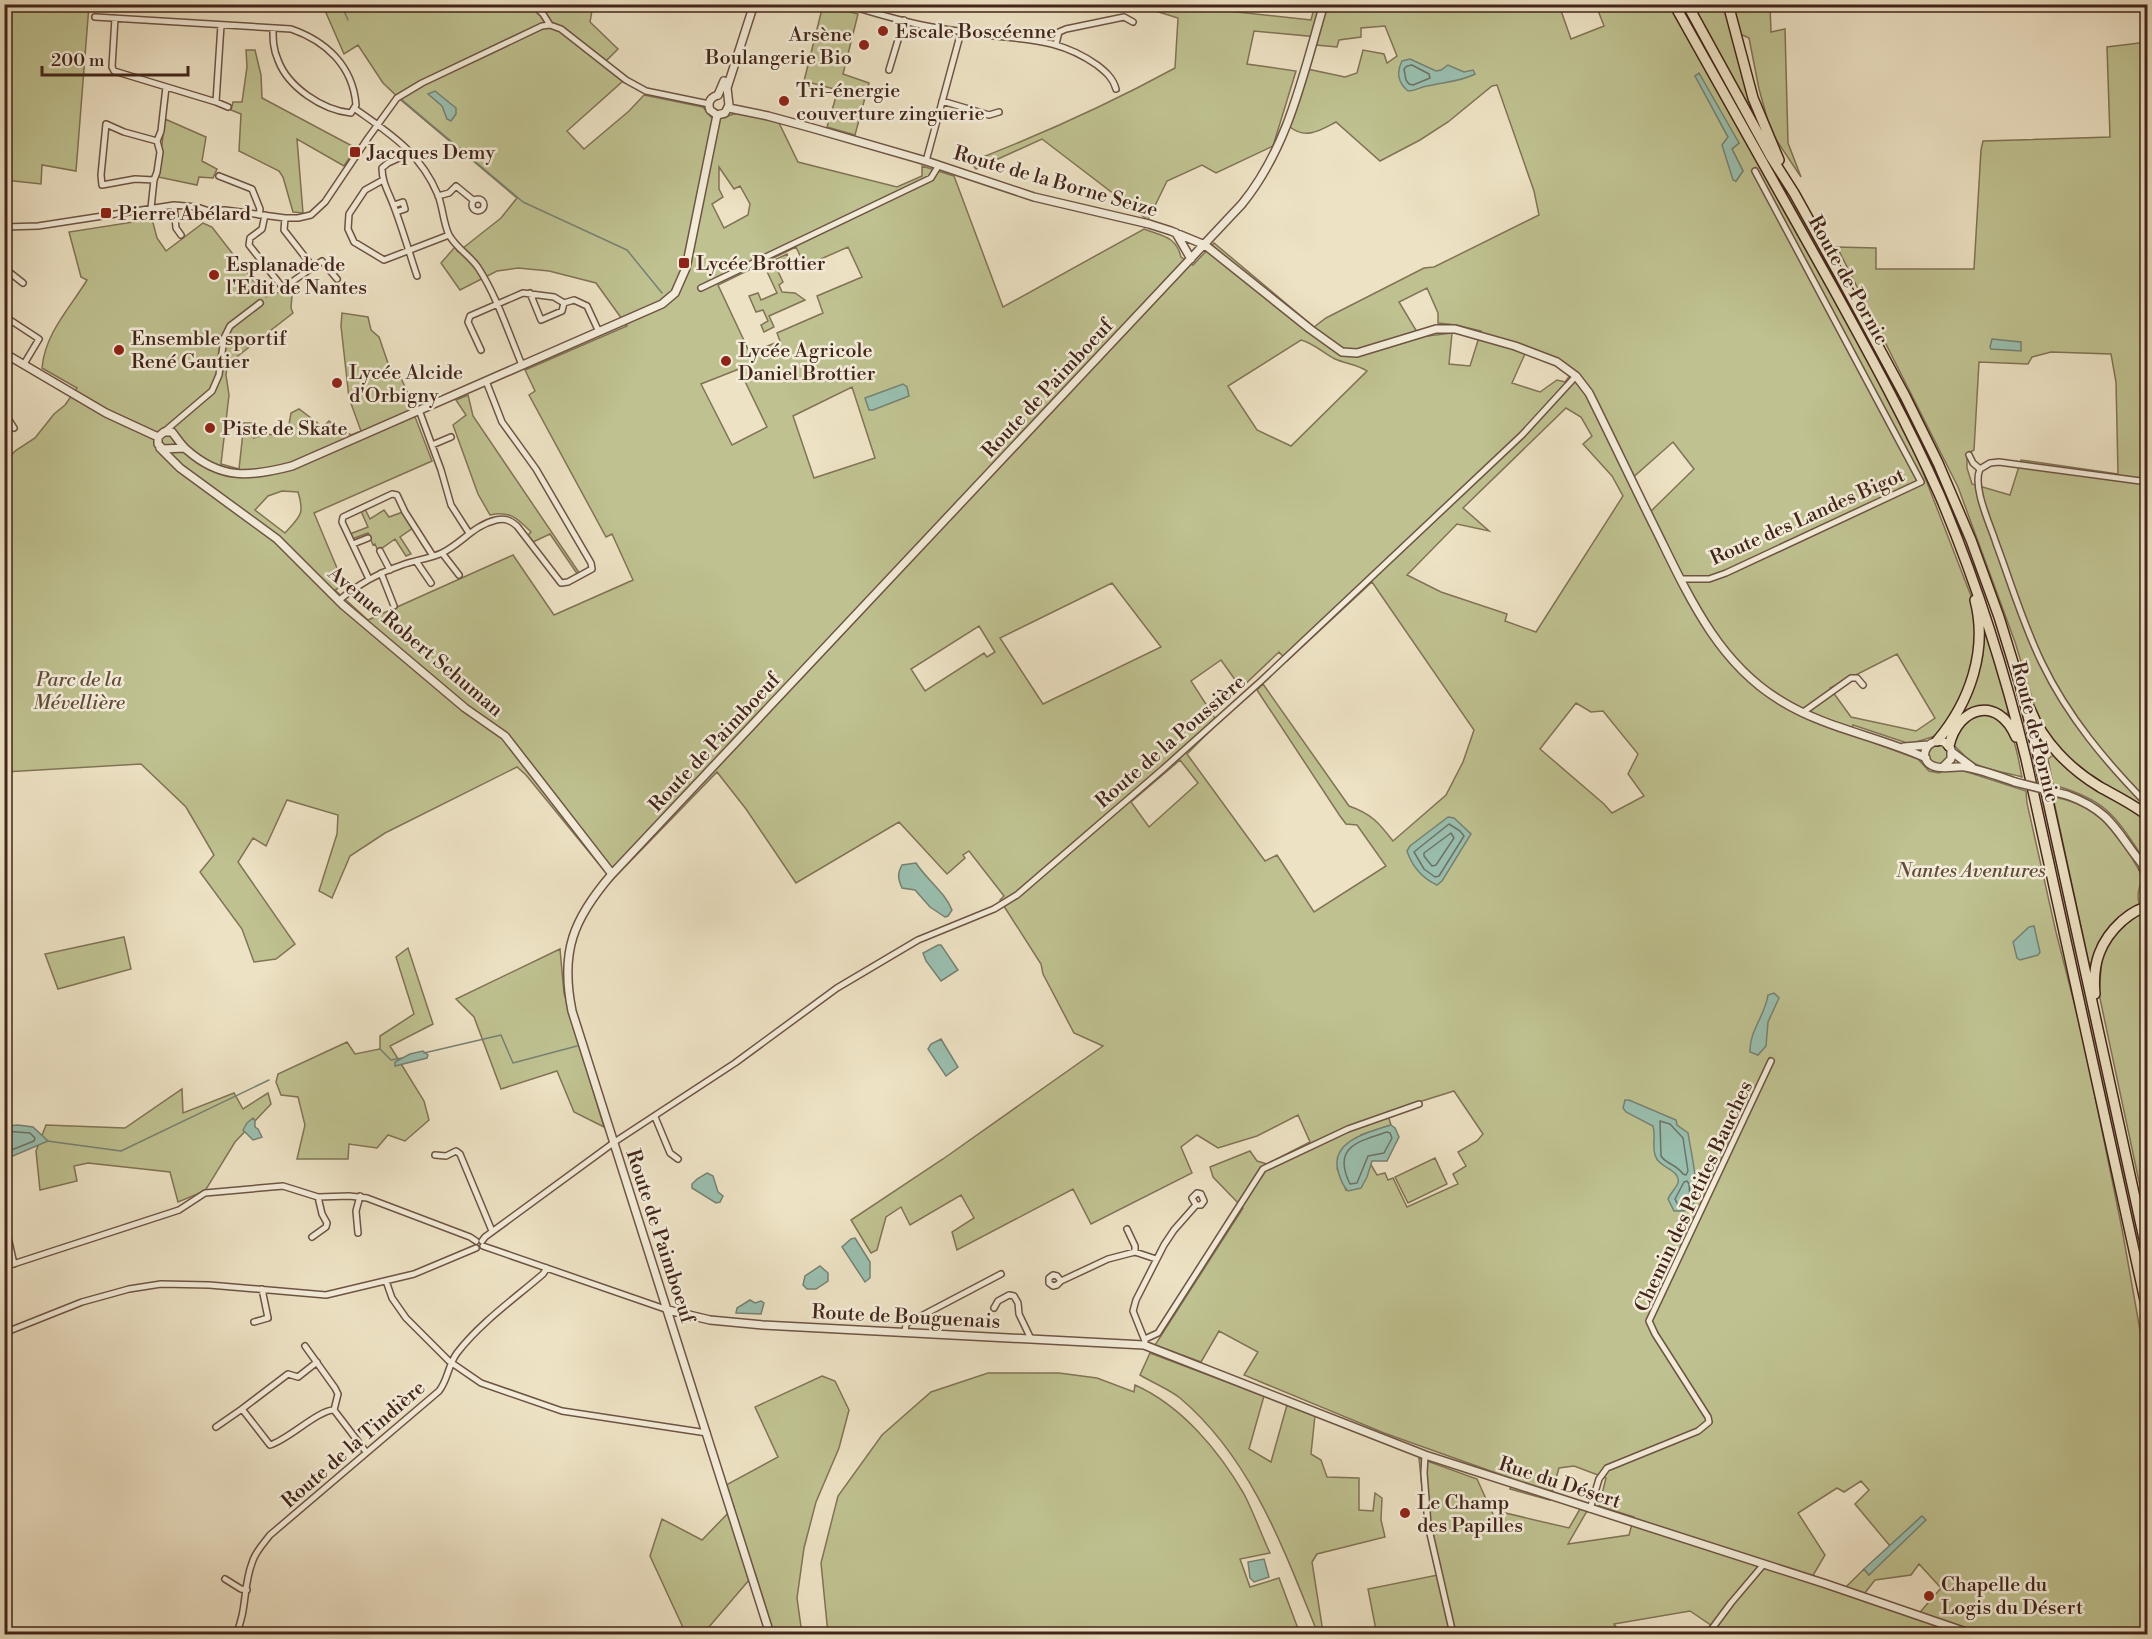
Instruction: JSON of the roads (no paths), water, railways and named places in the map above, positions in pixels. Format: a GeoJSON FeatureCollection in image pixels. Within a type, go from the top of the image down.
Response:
{"type":"FeatureCollection","features":[{"type":"Feature","properties":{"kind":"highway","name":"Route de Pornic"},"geometry":{"type":"LineString","coordinates":[[1676,4],[1911,434],[1943,504],[1973,580],[2008,688],[2030,779],[2148,1314]]}},
{"type":"Feature","properties":{"kind":"highway"},"geometry":{"type":"LineString","coordinates":[[1687,4],[1771,157],[1794,193]]}},
{"type":"Feature","properties":{"kind":"highway"},"geometry":{"type":"LineString","coordinates":[[1728,4],[1756,107],[1794,193]]}},
{"type":"Feature","properties":{"kind":"highway","name":"Route de Pornic"},"geometry":{"type":"LineString","coordinates":[[1794,193],[1905,396],[1938,464],[1980,565],[2020,685],[2148,1257]]}},
{"type":"Feature","properties":{"kind":"highway"},"geometry":{"type":"LineString","coordinates":[[1933,743],[1961,707],[1975,672],[1978,620],[1972,590],[1973,580]]}},
{"type":"Feature","properties":{"kind":"highway"},"geometry":{"type":"LineString","coordinates":[[2020,685],[2036,721],[2066,761],[2090,781],[2132,804],[2148,816]]}},
{"type":"Feature","properties":{"kind":"highway"},"geometry":{"type":"LineString","coordinates":[[1950,749],[1952,735],[1959,723],[1967,716],[1982,710],[1998,713],[2012,727],[2024,769],[2030,779]]}},
{"type":"Feature","properties":{"kind":"highway"},"geometry":{"type":"LineString","coordinates":[[2096,1019],[2095,970],[2103,941],[2125,919],[2139,909],[2148,907]]}},
{"type":"Feature","properties":{"kind":"street"},"geometry":{"type":"LineString","coordinates":[[532,4],[543,14],[550,25],[568,34],[635,86],[658,95],[709,104]]}},
{"type":"Feature","properties":{"kind":"street"},"geometry":{"type":"LineString","coordinates":[[717,116],[710,110],[709,104],[712,98],[718,95],[749,4]]}},
{"type":"Feature","properties":{"kind":"street"},"geometry":{"type":"LineString","coordinates":[[717,116],[725,113],[728,104],[727,88],[754,4]]}},
{"type":"Feature","properties":{"kind":"street"},"geometry":{"type":"LineString","coordinates":[[843,4],[961,32],[1030,38],[1056,44],[1081,55],[1102,69],[1113,79],[1116,89]]}},
{"type":"Feature","properties":{"kind":"street","name":"Route de Paimboeuf"},"geometry":{"type":"LineString","coordinates":[[770,1635],[572,1011],[567,976],[569,946],[588,903],[612,874],[1205,245],[1252,192],[1279,146],[1294,105],[1324,4]]}},
{"type":"Feature","properties":{"kind":"street"},"geometry":{"type":"LineString","coordinates":[[95,17],[291,29],[306,34],[329,49],[339,60],[352,83],[356,105],[351,113],[315,100],[295,85],[278,62],[274,48],[273,28]]}},
{"type":"Feature","properties":{"kind":"street"},"geometry":{"type":"LineString","coordinates":[[1056,44],[1059,32],[1066,29],[1124,17],[1133,22]]}},
{"type":"Feature","properties":{"kind":"street"},"geometry":{"type":"LineString","coordinates":[[115,18],[113,69],[228,107]]}},
{"type":"Feature","properties":{"kind":"street"},"geometry":{"type":"LineString","coordinates":[[889,70],[904,20]]}},
{"type":"Feature","properties":{"kind":"street"},"geometry":{"type":"LineString","coordinates":[[216,102],[221,25]]}},
{"type":"Feature","properties":{"kind":"street"},"geometry":{"type":"LineString","coordinates":[[4,227],[38,225],[174,205],[197,207],[209,211],[225,210],[285,218],[304,218],[322,207],[397,98],[408,90],[532,30],[550,25]]}},
{"type":"Feature","properties":{"kind":"street"},"geometry":{"type":"LineString","coordinates":[[926,161],[961,32]]}},
{"type":"Feature","properties":{"kind":"street"},"geometry":{"type":"LineString","coordinates":[[152,208],[153,180],[158,171],[160,152],[157,141],[166,87]]}},
{"type":"Feature","properties":{"kind":"street"},"geometry":{"type":"LineString","coordinates":[[718,95],[728,104]]}},
{"type":"Feature","properties":{"kind":"street"},"geometry":{"type":"LineString","coordinates":[[942,101],[989,115],[999,112]]}},
{"type":"Feature","properties":{"kind":"street","name":"Route de la Borne Seize"},"geometry":{"type":"LineString","coordinates":[[728,104],[926,161],[1034,196],[1149,224],[1205,245]]}},
{"type":"Feature","properties":{"kind":"street"},"geometry":{"type":"LineString","coordinates":[[354,108],[412,152],[428,174],[438,196],[450,235],[458,248],[479,270],[522,365]]}},
{"type":"Feature","properties":{"kind":"street"},"geometry":{"type":"LineString","coordinates":[[4,352],[106,413],[161,434],[169,431],[184,448],[201,461],[226,473],[264,472],[304,461],[662,304],[673,296],[686,268],[717,116]]}},
{"type":"Feature","properties":{"kind":"street"},"geometry":{"type":"LineString","coordinates":[[153,180],[135,179],[102,185],[106,124],[124,132],[157,141]]}},
{"type":"Feature","properties":{"kind":"street"},"geometry":{"type":"LineString","coordinates":[[412,152],[387,163],[382,168],[383,180],[394,205],[417,276]]}},
{"type":"Feature","properties":{"kind":"street"},"geometry":{"type":"LineString","coordinates":[[701,288],[931,178],[939,165]]}},
{"type":"Feature","properties":{"kind":"street","name":"Route des Landes Bigot"},"geometry":{"type":"LineString","coordinates":[[1681,579],[1709,579],[1726,573],[1921,482],[1755,171]]}},
{"type":"Feature","properties":{"kind":"street"},"geometry":{"type":"LineString","coordinates":[[219,176],[252,189],[262,215],[263,226],[250,238],[249,245],[283,288],[312,266],[324,262],[337,279]]}},
{"type":"Feature","properties":{"kind":"street"},"geometry":{"type":"LineString","coordinates":[[383,180],[365,190],[349,214],[348,229],[354,242],[380,259],[391,259],[408,250],[450,235]]}},
{"type":"Feature","properties":{"kind":"street"},"geometry":{"type":"LineString","coordinates":[[438,196],[449,193],[456,186],[473,201]]}},
{"type":"Feature","properties":{"kind":"street"},"geometry":{"type":"LineString","coordinates":[[394,205],[403,202],[405,209],[396,212]]}},
{"type":"Feature","properties":{"kind":"street"},"geometry":{"type":"LineString","coordinates":[[174,205],[176,228],[181,235]]}},
{"type":"Feature","properties":{"kind":"street"},"geometry":{"type":"LineString","coordinates":[[285,218],[284,230],[312,266]]}},
{"type":"Feature","properties":{"kind":"street"},"geometry":{"type":"LineString","coordinates":[[339,229],[348,229]]}},
{"type":"Feature","properties":{"kind":"street"},"geometry":{"type":"LineString","coordinates":[[1176,233],[1191,259]]}},
{"type":"Feature","properties":{"kind":"street"},"geometry":{"type":"LineString","coordinates":[[1205,245],[1342,352],[1357,353],[1436,329],[1455,329],[1515,346],[1557,362],[1576,376],[1594,403],[1681,579],[1711,633],[1730,658],[1762,689],[1802,713],[1902,747],[1926,758],[1933,766],[1977,770],[2067,795],[2090,805],[2108,818],[2148,871]]}},
{"type":"Feature","properties":{"kind":"street"},"geometry":{"type":"LineString","coordinates":[[4,268],[23,283]]}},
{"type":"Feature","properties":{"kind":"street"},"geometry":{"type":"LineString","coordinates":[[481,350],[468,322],[470,316],[519,293],[554,297],[564,303],[574,300],[587,306],[599,332]]}},
{"type":"Feature","properties":{"kind":"street"},"geometry":{"type":"LineString","coordinates":[[530,293],[541,320],[562,311],[564,303]]}},
{"type":"Feature","properties":{"kind":"street"},"geometry":{"type":"LineString","coordinates":[[184,448],[165,450],[160,448],[158,442],[161,434],[214,388],[221,367],[224,338],[230,326],[260,303]]}},
{"type":"Feature","properties":{"kind":"street"},"geometry":{"type":"LineString","coordinates":[[4,316],[39,339],[24,364]]}},
{"type":"Feature","properties":{"kind":"street","name":"Route de la Poussière"},"geometry":{"type":"LineString","coordinates":[[614,1143],[735,1063],[816,1002],[918,940],[995,908],[1017,895],[1261,681],[1515,442],[1576,376]]}},
{"type":"Feature","properties":{"kind":"street"},"geometry":{"type":"LineString","coordinates":[[338,601],[381,573],[442,553],[469,533],[488,523],[506,519],[517,526],[561,583],[568,582],[592,569],[591,563],[536,469],[502,422],[486,381]]}},
{"type":"Feature","properties":{"kind":"street"},"geometry":{"type":"LineString","coordinates":[[4,385],[4,390]]}},
{"type":"Feature","properties":{"kind":"street"},"geometry":{"type":"LineString","coordinates":[[419,410],[451,505],[469,533]]}},
{"type":"Feature","properties":{"kind":"street"},"geometry":{"type":"LineString","coordinates":[[4,412],[14,428]]}},
{"type":"Feature","properties":{"kind":"street"},"geometry":{"type":"LineString","coordinates":[[172,460],[175,423]]}},
{"type":"Feature","properties":{"kind":"street"},"geometry":{"type":"LineString","coordinates":[[432,445],[451,437]]}},
{"type":"Feature","properties":{"kind":"street","name":"Avenue Robert Schuman"},"geometry":{"type":"LineString","coordinates":[[160,448],[195,479],[277,539],[338,601],[465,708],[505,736],[612,874]]}},
{"type":"Feature","properties":{"kind":"street"},"geometry":{"type":"LineString","coordinates":[[1969,455],[1980,469]]}},
{"type":"Feature","properties":{"kind":"street"},"geometry":{"type":"LineString","coordinates":[[2148,482],[2000,462],[1990,463],[1980,469],[1977,481],[1986,512],[2042,662],[2090,741],[2118,775],[2148,805]]}},
{"type":"Feature","properties":{"kind":"street"},"geometry":{"type":"LineString","coordinates":[[369,579],[342,522],[343,518],[392,494],[397,495],[433,556]]}},
{"type":"Feature","properties":{"kind":"street"},"geometry":{"type":"LineString","coordinates":[[353,544],[368,538]]}},
{"type":"Feature","properties":{"kind":"street"},"geometry":{"type":"LineString","coordinates":[[380,551],[390,570]]}},
{"type":"Feature","properties":{"kind":"street"},"geometry":{"type":"LineString","coordinates":[[442,553],[459,576]]}},
{"type":"Feature","properties":{"kind":"street"},"geometry":{"type":"LineString","coordinates":[[416,561],[430,583]]}},
{"type":"Feature","properties":{"kind":"street"},"geometry":{"type":"LineString","coordinates":[[381,573],[394,606]]}},
{"type":"Feature","properties":{"kind":"street"},"geometry":{"type":"LineString","coordinates":[[1802,713],[1851,678],[1857,678],[1863,685]]}},
{"type":"Feature","properties":{"kind":"street"},"geometry":{"type":"LineString","coordinates":[[1902,747],[1944,742],[1977,770]]}},
{"type":"Feature","properties":{"kind":"street"},"geometry":{"type":"LineString","coordinates":[[1926,758],[1925,753],[1933,743]]}},
{"type":"Feature","properties":{"kind":"street"},"geometry":{"type":"LineString","coordinates":[[1943,766],[1951,759],[1950,749]]}},
{"type":"Feature","properties":{"kind":"street"},"geometry":{"type":"LineString","coordinates":[[2139,860],[2148,881]]}},
{"type":"Feature","properties":{"kind":"street","name":"Chemin des Petites Bauches"},"geometry":{"type":"LineString","coordinates":[[1590,1509],[1599,1479],[1607,1467],[1698,1431],[1709,1422],[1705,1411],[1648,1321],[1772,1061]]}},
{"type":"Feature","properties":{"kind":"street"},"geometry":{"type":"LineString","coordinates":[[1196,1205],[1174,1230],[1156,1259],[1134,1307],[1145,1342],[1158,1333],[1263,1169],[1336,1134],[1419,1104]]}},
{"type":"Feature","properties":{"kind":"street"},"geometry":{"type":"LineString","coordinates":[[656,1117],[670,1153],[678,1159]]}},
{"type":"Feature","properties":{"kind":"street"},"geometry":{"type":"LineString","coordinates":[[4,1333],[110,1293],[149,1285],[209,1285],[326,1295],[414,1274],[479,1244],[492,1232],[614,1143]]}},
{"type":"Feature","properties":{"kind":"street"},"geometry":{"type":"LineString","coordinates":[[435,1155],[446,1156],[456,1151],[460,1154],[492,1232]]}},
{"type":"Feature","properties":{"kind":"street"},"geometry":{"type":"LineString","coordinates":[[4,1267],[179,1210],[205,1193],[283,1186],[318,1197],[360,1196],[470,1237],[479,1244],[668,1311]]}},
{"type":"Feature","properties":{"kind":"street"},"geometry":{"type":"LineString","coordinates":[[358,1233],[356,1211],[360,1196]]}},
{"type":"Feature","properties":{"kind":"street"},"geometry":{"type":"LineString","coordinates":[[312,1237],[326,1227],[327,1223],[318,1197]]}},
{"type":"Feature","properties":{"kind":"street"},"geometry":{"type":"LineString","coordinates":[[4,1219],[14,1264]]}},
{"type":"Feature","properties":{"kind":"street"},"geometry":{"type":"LineString","coordinates":[[1127,1229],[1135,1246],[1135,1252]]}},
{"type":"Feature","properties":{"kind":"street"},"geometry":{"type":"LineString","coordinates":[[1061,1281],[1108,1260],[1135,1252],[1156,1259]]}},
{"type":"Feature","properties":{"kind":"street","name":"Route de la Tindière"},"geometry":{"type":"LineString","coordinates":[[236,1635],[242,1622],[251,1564],[258,1550],[270,1535],[439,1391],[444,1385],[451,1362],[464,1345],[547,1268]]}},
{"type":"Feature","properties":{"kind":"street"},"geometry":{"type":"LineString","coordinates":[[904,1332],[906,1324],[1001,1274]]}},
{"type":"Feature","properties":{"kind":"street"},"geometry":{"type":"LineString","coordinates":[[386,1281],[392,1298],[406,1318],[451,1362],[491,1388],[527,1397],[562,1411],[707,1433]]}},
{"type":"Feature","properties":{"kind":"street"},"geometry":{"type":"LineString","coordinates":[[254,1322],[268,1318],[262,1289]]}},
{"type":"Feature","properties":{"kind":"street"},"geometry":{"type":"LineString","coordinates":[[994,1308],[998,1301],[1009,1295],[1014,1296],[1018,1303],[1019,1314],[1031,1339]]}},
{"type":"Feature","properties":{"kind":"street","name":"Route de Bouguenais"},"geometry":{"type":"LineString","coordinates":[[668,1311],[710,1320],[1031,1339],[1145,1342]]}},
{"type":"Feature","properties":{"kind":"street","name":"Rue du Désert"},"geometry":{"type":"LineString","coordinates":[[1145,1342],[1425,1455],[1764,1564],[1971,1635]]}},
{"type":"Feature","properties":{"kind":"street"},"geometry":{"type":"LineString","coordinates":[[305,1346],[338,1394],[334,1410]]}},
{"type":"Feature","properties":{"kind":"street"},"geometry":{"type":"LineString","coordinates":[[216,1427],[288,1374],[298,1377],[317,1362]]}},
{"type":"Feature","properties":{"kind":"street"},"geometry":{"type":"LineString","coordinates":[[242,1409],[270,1445],[298,1430],[327,1410],[334,1410]]}},
{"type":"Feature","properties":{"kind":"street"},"geometry":{"type":"LineString","coordinates":[[334,1410],[366,1452]]}},
{"type":"Feature","properties":{"kind":"street"},"geometry":{"type":"LineString","coordinates":[[1425,1455],[1428,1525],[1453,1635]]}},
{"type":"Feature","properties":{"kind":"street"},"geometry":{"type":"LineString","coordinates":[[1708,1635],[1764,1564]]}},
{"type":"Feature","properties":{"kind":"street"},"geometry":{"type":"LineString","coordinates":[[225,1579],[247,1590]]}},
{"type":"Feature","properties":{"kind":"water"},"geometry":{"type":"Polygon","coordinates":[[[1410,59],[1436,71],[1448,65],[1464,72],[1473,70],[1475,74],[1408,91],[1400,81],[1399,73],[1402,61],[1410,59]]]}},
{"type":"Feature","properties":{"kind":"water"},"geometry":{"type":"Polygon","coordinates":[[[1699,73],[1739,143],[1732,149],[1743,171],[1736,181],[1733,180],[1722,145],[1728,137],[1695,76],[1699,73]]]}},
{"type":"Feature","properties":{"kind":"water"},"geometry":{"type":"Polygon","coordinates":[[[435,91],[456,108],[456,114],[451,121],[447,119],[442,106],[428,94],[435,91]]]}},
{"type":"Feature","properties":{"kind":"water"},"geometry":{"type":"Polygon","coordinates":[[[1992,339],[2021,342],[2021,351],[1991,349],[1992,339]]]}},
{"type":"Feature","properties":{"kind":"water"},"geometry":{"type":"Polygon","coordinates":[[[903,384],[907,387],[909,396],[869,410],[865,398],[903,384]]]}},
{"type":"Feature","properties":{"kind":"water"},"geometry":{"type":"Polygon","coordinates":[[[1448,817],[1454,818],[1471,834],[1442,881],[1437,885],[1418,871],[1407,851],[1410,846],[1448,817]]]}},
{"type":"Feature","properties":{"kind":"water"},"geometry":{"type":"Polygon","coordinates":[[[916,863],[949,903],[952,910],[948,916],[945,917],[930,907],[915,890],[902,888],[899,871],[902,865],[916,863]]]}},
{"type":"Feature","properties":{"kind":"water"},"geometry":{"type":"Polygon","coordinates":[[[2034,926],[2040,952],[2038,955],[2020,960],[2017,958],[2013,942],[2029,927],[2034,926]]]}},
{"type":"Feature","properties":{"kind":"water"},"geometry":{"type":"Polygon","coordinates":[[[941,945],[958,970],[941,981],[926,961],[923,953],[941,945]]]}},
{"type":"Feature","properties":{"kind":"water"},"geometry":{"type":"Polygon","coordinates":[[[1774,993],[1779,998],[1768,1022],[1766,1046],[1758,1055],[1750,1052],[1750,1044],[1768,995],[1774,993]]]}},
{"type":"Feature","properties":{"kind":"water"},"geometry":{"type":"Polygon","coordinates":[[[941,1039],[958,1067],[946,1076],[928,1049],[931,1044],[941,1039]]]}},
{"type":"Feature","properties":{"kind":"water"},"geometry":{"type":"Polygon","coordinates":[[[423,1051],[428,1055],[427,1058],[395,1066],[395,1062],[410,1054],[423,1051]]]}},
{"type":"Feature","properties":{"kind":"water"},"geometry":{"type":"Polygon","coordinates":[[[1625,1100],[1676,1120],[1677,1125],[1688,1133],[1696,1183],[1695,1202],[1690,1209],[1674,1211],[1668,1199],[1678,1183],[1678,1178],[1657,1160],[1653,1126],[1626,1112],[1623,1108],[1625,1100]]]}},
{"type":"Feature","properties":{"kind":"water"},"geometry":{"type":"Polygon","coordinates":[[[253,1118],[255,1127],[262,1137],[253,1140],[243,1130],[253,1118]]]}},
{"type":"Feature","properties":{"kind":"water"},"geometry":{"type":"Polygon","coordinates":[[[1391,1125],[1399,1137],[1387,1161],[1372,1161],[1361,1188],[1348,1191],[1342,1183],[1337,1163],[1344,1146],[1361,1135],[1391,1125]]]}},
{"type":"Feature","properties":{"kind":"water"},"geometry":{"type":"Polygon","coordinates":[[[5,1126],[33,1127],[48,1141],[8,1158],[5,1162],[5,1126]]]}},
{"type":"Feature","properties":{"kind":"water"},"geometry":{"type":"Polygon","coordinates":[[[707,1173],[713,1176],[718,1192],[723,1196],[720,1202],[716,1203],[692,1188],[692,1184],[697,1179],[707,1173]]]}},
{"type":"Feature","properties":{"kind":"water"},"geometry":{"type":"Polygon","coordinates":[[[855,1238],[870,1262],[870,1278],[865,1282],[842,1247],[855,1238]]]}},
{"type":"Feature","properties":{"kind":"water"},"geometry":{"type":"Polygon","coordinates":[[[820,1266],[828,1273],[828,1281],[816,1289],[807,1289],[803,1285],[805,1276],[820,1266]]]}},
{"type":"Feature","properties":{"kind":"water"},"geometry":{"type":"Polygon","coordinates":[[[750,1300],[755,1303],[761,1301],[764,1303],[761,1314],[736,1313],[737,1308],[750,1300]]]}},
{"type":"Feature","properties":{"kind":"water"},"geometry":{"type":"Polygon","coordinates":[[[1922,1516],[1926,1520],[1869,1575],[1864,1569],[1922,1516]]]}},
{"type":"Feature","properties":{"kind":"water"},"geometry":{"type":"Polygon","coordinates":[[[1264,1559],[1269,1577],[1254,1582],[1250,1578],[1248,1562],[1264,1559]]]}},
{"type":"Feature","properties":{"kind":"waterway"},"geometry":{"type":"LineString","coordinates":[[341,4],[348,20]]}},
{"type":"Feature","properties":{"kind":"waterway"},"geometry":{"type":"LineString","coordinates":[[401,99],[523,202],[627,250],[662,293]]}},
{"type":"Feature","properties":{"kind":"waterway"},"geometry":{"type":"LineString","coordinates":[[424,1053],[501,1035],[513,1063],[577,1046]]}},
{"type":"Feature","properties":{"kind":"waterway"},"geometry":{"type":"LineString","coordinates":[[380,1049],[391,1060],[402,1058]]}},
{"type":"Feature","properties":{"kind":"waterway"},"geometry":{"type":"LineString","coordinates":[[47,1141],[121,1151],[269,1080]]}},
{"type":"Feature","properties":{"kind":"place","name":"Escale Boscéenne"},"geometry":{"type":"Point","coordinates":[883,31]}},
{"type":"Feature","properties":{"kind":"place","name":"Arsène Boulangerie Bio"},"geometry":{"type":"Point","coordinates":[864,45]}},
{"type":"Feature","properties":{"kind":"place","name":"Tri-énergie couverture zinguerie"},"geometry":{"type":"Point","coordinates":[784,101]}},
{"type":"Feature","properties":{"kind":"place","name":"Jacques Demy"},"geometry":{"type":"Point","coordinates":[355,152]}},
{"type":"Feature","properties":{"kind":"place","name":"Pierre Abélard"},"geometry":{"type":"Point","coordinates":[106,213]}},
{"type":"Feature","properties":{"kind":"place","name":"Lycée Brottier"},"geometry":{"type":"Point","coordinates":[684,263]}},
{"type":"Feature","properties":{"kind":"place","name":"Esplanade de l'Edit de Nantes"},"geometry":{"type":"Point","coordinates":[214,275]}},
{"type":"Feature","properties":{"kind":"place","name":"Ensemble sportif René Gautier"},"geometry":{"type":"Point","coordinates":[119,350]}},
{"type":"Feature","properties":{"kind":"place","name":"Lycée Agricole Daniel Brottier"},"geometry":{"type":"Point","coordinates":[726,361]}},
{"type":"Feature","properties":{"kind":"place","name":"Lycée Alcide d'Orbigny"},"geometry":{"type":"Point","coordinates":[337,383]}},
{"type":"Feature","properties":{"kind":"place","name":"Piste de Skate"},"geometry":{"type":"Point","coordinates":[210,428]}},
{"type":"Feature","properties":{"kind":"place","name":"Le Champ des Papilles"},"geometry":{"type":"Point","coordinates":[1405,1513]}},
{"type":"Feature","properties":{"kind":"place","name":"Chapelle du Logis du Désert"},"geometry":{"type":"Point","coordinates":[1929,1596]}},
{"type":"Feature","properties":{"kind":"park label","name":"Parc de la Mévellière"},"geometry":{"type":"Point","coordinates":[79,690]}},
{"type":"Feature","properties":{"kind":"park label","name":"Nantes Aventures"},"geometry":{"type":"Point","coordinates":[1971,870]}}]}
